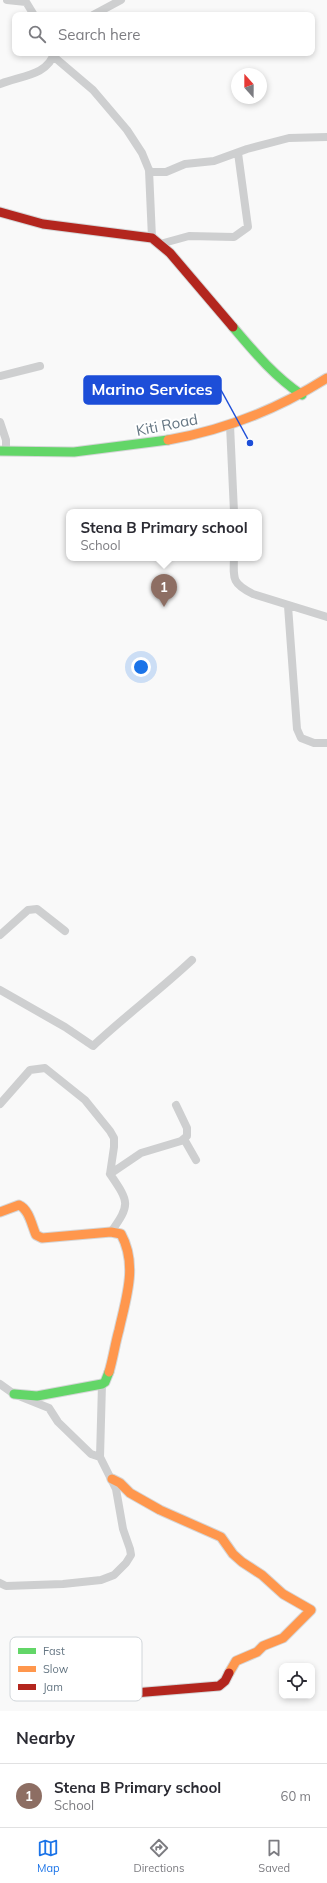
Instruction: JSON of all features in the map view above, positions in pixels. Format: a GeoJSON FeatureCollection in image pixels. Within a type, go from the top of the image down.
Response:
{"type":"FeatureCollection","features":[{"type":"Feature","properties":{"kind":"street"},"geometry":{"type":"LineString","coordinates":[[7,0],[26,2],[32,12]]}},
{"type":"Feature","properties":{"kind":"street"},"geometry":{"type":"LineString","coordinates":[[99,12],[121,0]]}},
{"type":"Feature","properties":{"kind":"street"},"geometry":{"type":"LineString","coordinates":[[0,84],[37,72],[50,61],[52,56]]}},
{"type":"Feature","properties":{"kind":"street"},"geometry":{"type":"LineString","coordinates":[[55,56],[104,102],[142,153],[149,170],[152,238]]}},
{"type":"Feature","properties":{"kind":"street"},"geometry":{"type":"LineString","coordinates":[[149,170],[152,172],[166,172],[185,164],[208,163],[289,138],[327,137]]}},
{"type":"Feature","properties":{"kind":"street"},"geometry":{"type":"LineString","coordinates":[[160,244],[189,236],[234,237],[248,227],[238,153]]}},
{"type":"Feature","properties":{"kind":"street"},"geometry":{"type":"LineString","coordinates":[[0,212],[43,224],[152,238],[170,253],[270,370],[283,382],[302,395]]}},
{"type":"Feature","properties":{"kind":"street"},"geometry":{"type":"LineString","coordinates":[[0,376],[40,366]]}},
{"type":"Feature","properties":{"kind":"street","name":"Kiti Road"},"geometry":{"type":"LineString","coordinates":[[3,451],[62,453],[181,439],[259,415],[302,395],[327,378]]}},
{"type":"Feature","properties":{"kind":"street"},"geometry":{"type":"LineString","coordinates":[[0,422],[6,440],[3,451]]}},
{"type":"Feature","properties":{"kind":"street"},"geometry":{"type":"LineString","coordinates":[[230,425],[234,509]]}},
{"type":"Feature","properties":{"kind":"street"},"geometry":{"type":"LineString","coordinates":[[234,561],[234,578],[236,585],[253,594],[327,617]]}},
{"type":"Feature","properties":{"kind":"street"},"geometry":{"type":"LineString","coordinates":[[288,606],[297,729],[301,738],[314,743],[327,742]]}},
{"type":"Feature","properties":{"kind":"street"},"geometry":{"type":"LineString","coordinates":[[317,614],[327,612]]}},
{"type":"Feature","properties":{"kind":"street"},"geometry":{"type":"LineString","coordinates":[[0,935],[28,910],[33,909],[37,909],[65,931]]}},
{"type":"Feature","properties":{"kind":"street"},"geometry":{"type":"LineString","coordinates":[[0,990],[65,1027],[93,1046],[132,1011],[162,988],[192,960]]}},
{"type":"Feature","properties":{"kind":"street"},"geometry":{"type":"LineString","coordinates":[[0,1104],[30,1070],[45,1068],[85,1100],[114,1138],[110,1174],[122,1192],[126,1202],[123,1215],[111,1232]]}},
{"type":"Feature","properties":{"kind":"street"},"geometry":{"type":"LineString","coordinates":[[110,1174],[141,1154],[159,1149],[184,1139],[187,1136],[187,1128],[176,1105]]}},
{"type":"Feature","properties":{"kind":"street"},"geometry":{"type":"LineString","coordinates":[[184,1139],[196,1160]]}},
{"type":"Feature","properties":{"kind":"street"},"geometry":{"type":"LineString","coordinates":[[0,1212],[19,1205],[22,1206],[36,1235],[42,1238],[111,1232],[121,1234],[124,1238],[128,1251],[130,1277],[128,1296],[106,1381],[102,1384],[37,1396],[14,1394]]}},
{"type":"Feature","properties":{"kind":"street"},"geometry":{"type":"LineString","coordinates":[[0,1384],[14,1394],[49,1408],[58,1422],[91,1454],[100,1457]]}},
{"type":"Feature","properties":{"kind":"street"},"geometry":{"type":"LineString","coordinates":[[0,1583],[6,1586],[63,1584],[101,1580],[114,1575],[121,1569],[131,1555],[123,1529],[116,1489],[100,1457],[102,1384]]}},
{"type":"Feature","properties":{"kind":"street"},"geometry":{"type":"LineString","coordinates":[[112,1479],[120,1483],[130,1493],[160,1510],[221,1537],[233,1554],[242,1562],[262,1575],[283,1594],[311,1610],[283,1638],[263,1646],[257,1652],[236,1661],[225,1681],[219,1686],[142,1692]]}},
{"type":"Feature","properties":{"kind":"traffic: fast"},"geometry":{"type":"LineString","coordinates":[[233,327],[257,355],[282,380],[302,395]]}},
{"type":"Feature","properties":{"kind":"traffic: fast"},"geometry":{"type":"LineString","coordinates":[[0,451],[74,452],[168,440]]}},
{"type":"Feature","properties":{"kind":"traffic: fast"},"geometry":{"type":"LineString","coordinates":[[14,1394],[37,1396],[102,1384],[105,1382],[109,1372]]}},
{"type":"Feature","properties":{"kind":"traffic: slow"},"geometry":{"type":"LineString","coordinates":[[168,440],[189,436],[250,417],[290,399],[327,378]]}},
{"type":"Feature","properties":{"kind":"traffic: slow"},"geometry":{"type":"LineString","coordinates":[[0,1212],[19,1205],[28,1214],[36,1235],[42,1238],[111,1232],[121,1234],[129,1258],[129,1282],[125,1306],[109,1372]]}},
{"type":"Feature","properties":{"kind":"traffic: slow"},"geometry":{"type":"LineString","coordinates":[[112,1479],[120,1483],[130,1493],[160,1510],[221,1537],[233,1554],[242,1562],[262,1575],[283,1594],[311,1610],[283,1638],[263,1646],[257,1652],[236,1661],[229,1673]]}},
{"type":"Feature","properties":{"kind":"traffic: jam"},"geometry":{"type":"LineString","coordinates":[[0,212],[43,224],[152,238],[170,253],[233,327]]}},
{"type":"Feature","properties":{"kind":"traffic: jam"},"geometry":{"type":"LineString","coordinates":[[142,1692],[219,1686],[225,1681],[229,1673]]}},
{"type":"Feature","properties":{"kind":"place","name":"Marino Services"},"geometry":{"type":"Point","coordinates":[250,443]}},
{"type":"Feature","properties":{"kind":"place","name":"Stena B Primary school"},"geometry":{"type":"Point","coordinates":[164,607]}}]}
